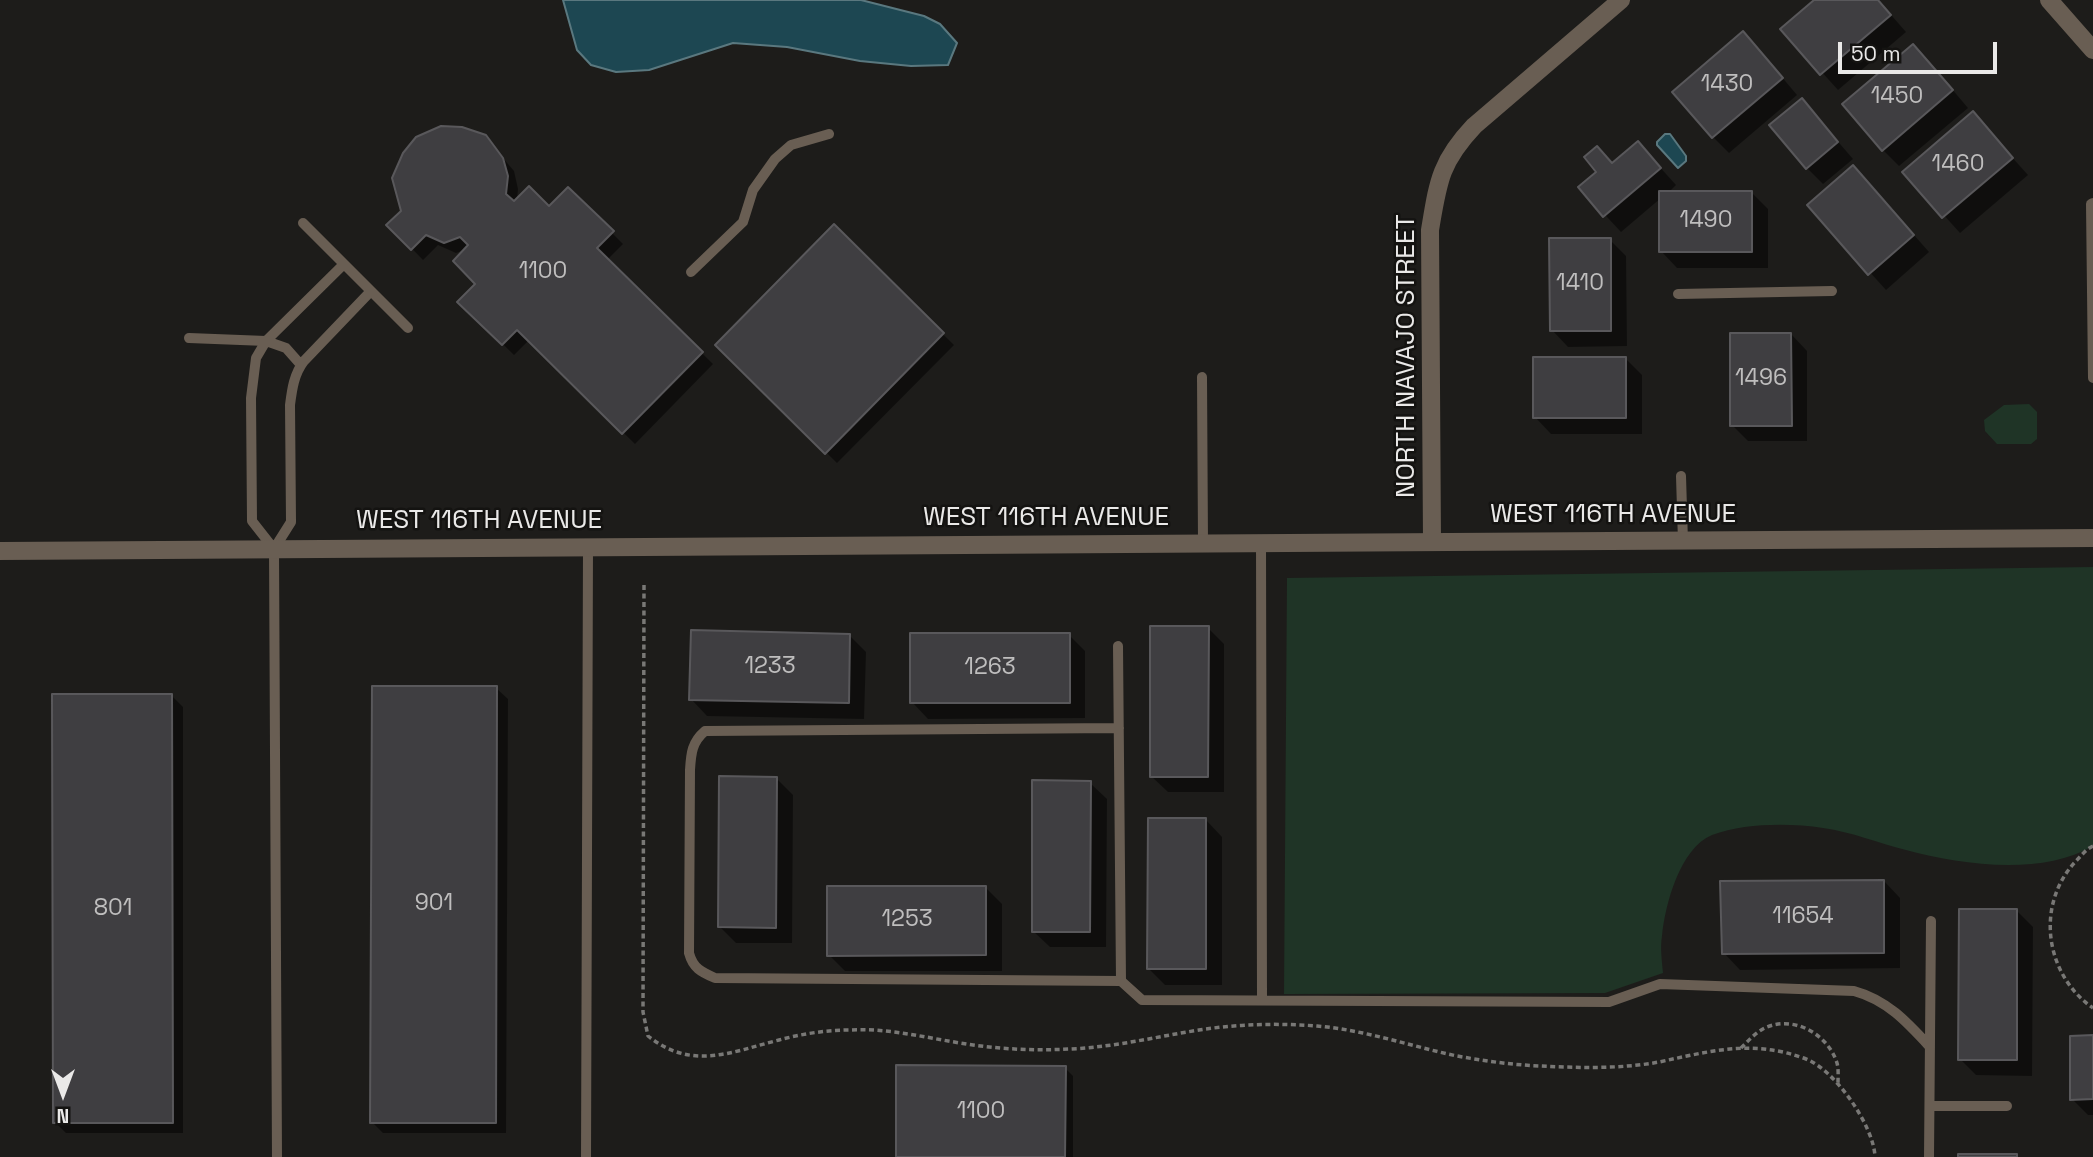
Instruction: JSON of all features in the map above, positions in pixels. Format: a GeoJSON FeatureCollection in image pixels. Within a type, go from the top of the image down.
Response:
{"type":"FeatureCollection","features":[{"type":"Feature","properties":{"kind":"street","name":"NORTH NAVAJO STREET"},"geometry":{"type":"LineString","coordinates":[[1432,541],[1430,230],[1443,166],[1455,145],[1474,125],[1621,0]]}},
{"type":"Feature","properties":{"kind":"street"},"geometry":{"type":"LineString","coordinates":[[2049,0],[2093,50]]}},
{"type":"Feature","properties":{"kind":"street","name":"WEST 116TH AVENUE"},"geometry":{"type":"LineString","coordinates":[[0,551],[2093,538]]}},
{"type":"Feature","properties":{"kind":"lane"},"geometry":{"type":"LineString","coordinates":[[691,272],[743,222],[753,190],[775,159],[791,145],[829,134]]}},
{"type":"Feature","properties":{"kind":"lane"},"geometry":{"type":"LineString","coordinates":[[2093,203],[2093,378]]}},
{"type":"Feature","properties":{"kind":"lane"},"geometry":{"type":"LineString","coordinates":[[303,223],[408,328]]}},
{"type":"Feature","properties":{"kind":"lane"},"geometry":{"type":"LineString","coordinates":[[274,549],[253,521],[251,398],[256,358],[266,341],[344,264]]}},
{"type":"Feature","properties":{"kind":"lane"},"geometry":{"type":"LineString","coordinates":[[276,1157],[274,549],[291,522],[292,388],[301,365],[371,291]]}},
{"type":"Feature","properties":{"kind":"lane"},"geometry":{"type":"LineString","coordinates":[[1678,294],[1832,292]]}},
{"type":"Feature","properties":{"kind":"lane"},"geometry":{"type":"LineString","coordinates":[[189,338],[266,341],[286,348],[301,365]]}},
{"type":"Feature","properties":{"kind":"lane"},"geometry":{"type":"LineString","coordinates":[[1202,377],[1203,543]]}},
{"type":"Feature","properties":{"kind":"lane"},"geometry":{"type":"LineString","coordinates":[[1681,476],[1683,542]]}},
{"type":"Feature","properties":{"kind":"lane"},"geometry":{"type":"LineString","coordinates":[[1261,543],[1262,1000]]}},
{"type":"Feature","properties":{"kind":"lane"},"geometry":{"type":"LineString","coordinates":[[586,1157],[588,547]]}},
{"type":"Feature","properties":{"kind":"lane"},"geometry":{"type":"LineString","coordinates":[[1118,646],[1121,981]]}},
{"type":"Feature","properties":{"kind":"lane"},"geometry":{"type":"LineString","coordinates":[[1119,728],[705,731],[696,738],[692,747],[690,770],[691,963],[699,971],[715,978],[1121,981],[1142,1000],[1609,1002],[1661,984],[1854,991],[1869,995],[1891,1008],[1930,1047]]}},
{"type":"Feature","properties":{"kind":"lane"},"geometry":{"type":"LineString","coordinates":[[1929,1157],[1931,921]]}},
{"type":"Feature","properties":{"kind":"lane"},"geometry":{"type":"LineString","coordinates":[[1930,1106],[2007,1106]]}},
{"type":"Feature","properties":{"kind":"path"},"geometry":{"type":"LineString","coordinates":[[2093,846],[2065,872],[2052,899],[2049,929],[2054,959],[2068,985],[2093,1008]]}},
{"type":"Feature","properties":{"kind":"path"},"geometry":{"type":"LineString","coordinates":[[1741,1048],[1755,1033],[1770,1026],[1796,1025],[1811,1031],[1827,1043],[1837,1062],[1838,1083]]}},
{"type":"Feature","properties":{"kind":"green space"},"geometry":{"type":"Polygon","coordinates":[[[2029,404],[2037,412],[2037,439],[2031,444],[1997,444],[1985,431],[1984,420],[2004,405],[2029,404]]]}},
{"type":"Feature","properties":{"kind":"green space"},"geometry":{"type":"Polygon","coordinates":[[[2093,567],[2093,846],[2050,861],[2001,865],[1951,860],[1823,828],[1782,825],[1738,828],[1712,835],[1701,842],[1683,864],[1671,894],[1664,923],[1661,945],[1663,973],[1605,993],[1284,994],[1287,578],[2093,567]]]}},
{"type":"Feature","properties":{"kind":"water"},"geometry":{"type":"Polygon","coordinates":[[[563,0],[861,0],[924,16],[940,24],[957,43],[948,65],[911,66],[860,61],[787,47],[733,43],[649,70],[616,72],[591,65],[577,50],[563,0]]]}},
{"type":"Feature","properties":{"kind":"water"},"geometry":{"type":"Polygon","coordinates":[[[1665,134],[1670,134],[1686,156],[1686,161],[1678,168],[1657,145],[1665,134]]]}},
{"type":"Feature","properties":{"kind":"building"},"geometry":{"type":"Polygon","coordinates":[[[1814,0],[1878,0],[1891,15],[1820,75],[1780,29],[1814,0]]]}},
{"type":"Feature","properties":{"kind":"building"},"geometry":{"type":"Polygon","coordinates":[[[1743,31],[1783,78],[1712,138],[1672,92],[1743,31]]]}},
{"type":"Feature","properties":{"kind":"building"},"geometry":{"type":"Polygon","coordinates":[[[1913,44],[1953,90],[1882,151],[1842,104],[1913,44]]]}},
{"type":"Feature","properties":{"kind":"building"},"geometry":{"type":"Polygon","coordinates":[[[1802,98],[1838,142],[1806,169],[1769,125],[1802,98]]]}},
{"type":"Feature","properties":{"kind":"building"},"geometry":{"type":"Polygon","coordinates":[[[1973,111],[2013,158],[1942,218],[1902,172],[1973,111]]]}},
{"type":"Feature","properties":{"kind":"building"},"geometry":{"type":"Polygon","coordinates":[[[441,126],[462,127],[486,135],[503,158],[508,176],[506,194],[514,201],[529,186],[549,206],[568,187],[614,231],[597,248],[703,352],[622,434],[517,330],[502,345],[457,302],[475,284],[453,261],[468,245],[460,237],[444,243],[426,235],[411,250],[386,225],[401,211],[392,178],[403,153],[416,137],[441,126]]]}},
{"type":"Feature","properties":{"kind":"building"},"geometry":{"type":"Polygon","coordinates":[[[1638,141],[1661,168],[1603,217],[1578,187],[1596,172],[1584,157],[1597,146],[1612,163],[1638,141]]]}},
{"type":"Feature","properties":{"kind":"building"},"geometry":{"type":"Polygon","coordinates":[[[1853,165],[1914,235],[1868,275],[1807,205],[1853,165]]]}},
{"type":"Feature","properties":{"kind":"building"},"geometry":{"type":"Polygon","coordinates":[[[1659,191],[1752,191],[1752,252],[1659,252],[1659,191]]]}},
{"type":"Feature","properties":{"kind":"building"},"geometry":{"type":"Polygon","coordinates":[[[834,224],[944,333],[825,454],[715,345],[834,224]]]}},
{"type":"Feature","properties":{"kind":"building"},"geometry":{"type":"Polygon","coordinates":[[[1549,238],[1611,238],[1611,331],[1550,331],[1549,238]]]}},
{"type":"Feature","properties":{"kind":"building"},"geometry":{"type":"Polygon","coordinates":[[[1730,333],[1791,333],[1792,426],[1730,426],[1730,333]]]}},
{"type":"Feature","properties":{"kind":"building"},"geometry":{"type":"Polygon","coordinates":[[[1533,357],[1626,357],[1626,418],[1533,418],[1533,357]]]}},
{"type":"Feature","properties":{"kind":"building"},"geometry":{"type":"Polygon","coordinates":[[[1150,626],[1209,626],[1208,777],[1150,777],[1150,626]]]}},
{"type":"Feature","properties":{"kind":"building"},"geometry":{"type":"Polygon","coordinates":[[[691,630],[850,634],[849,703],[689,700],[691,630]]]}},
{"type":"Feature","properties":{"kind":"building"},"geometry":{"type":"Polygon","coordinates":[[[910,633],[1070,633],[1070,703],[910,703],[910,633]]]}},
{"type":"Feature","properties":{"kind":"building"},"geometry":{"type":"Polygon","coordinates":[[[372,686],[497,686],[496,1123],[370,1123],[372,686]]]}},
{"type":"Feature","properties":{"kind":"building"},"geometry":{"type":"Polygon","coordinates":[[[52,694],[172,694],[173,1123],[53,1123],[52,694]]]}},
{"type":"Feature","properties":{"kind":"building"},"geometry":{"type":"Polygon","coordinates":[[[719,776],[777,777],[776,928],[718,927],[719,776]]]}},
{"type":"Feature","properties":{"kind":"building"},"geometry":{"type":"Polygon","coordinates":[[[1032,780],[1091,781],[1090,932],[1032,932],[1032,780]]]}},
{"type":"Feature","properties":{"kind":"building"},"geometry":{"type":"Polygon","coordinates":[[[1148,818],[1206,818],[1206,969],[1147,969],[1148,818]]]}},
{"type":"Feature","properties":{"kind":"building"},"geometry":{"type":"Polygon","coordinates":[[[1884,880],[1884,953],[1722,954],[1720,881],[1884,880]]]}},
{"type":"Feature","properties":{"kind":"building"},"geometry":{"type":"Polygon","coordinates":[[[827,886],[986,886],[986,955],[827,956],[827,886]]]}},
{"type":"Feature","properties":{"kind":"building"},"geometry":{"type":"Polygon","coordinates":[[[1959,909],[2017,909],[2017,1060],[1958,1060],[1959,909]]]}},
{"type":"Feature","properties":{"kind":"building"},"geometry":{"type":"Polygon","coordinates":[[[2093,1035],[2093,1099],[2070,1100],[2070,1036],[2093,1035]]]}},
{"type":"Feature","properties":{"kind":"building"},"geometry":{"type":"Polygon","coordinates":[[[896,1065],[1066,1066],[1065,1157],[896,1157],[896,1065]]]}},
{"type":"Feature","properties":{"kind":"building"},"geometry":{"type":"Polygon","coordinates":[[[1958,1154],[2017,1154],[2017,1157],[1958,1157],[1958,1154]]]}}]}
